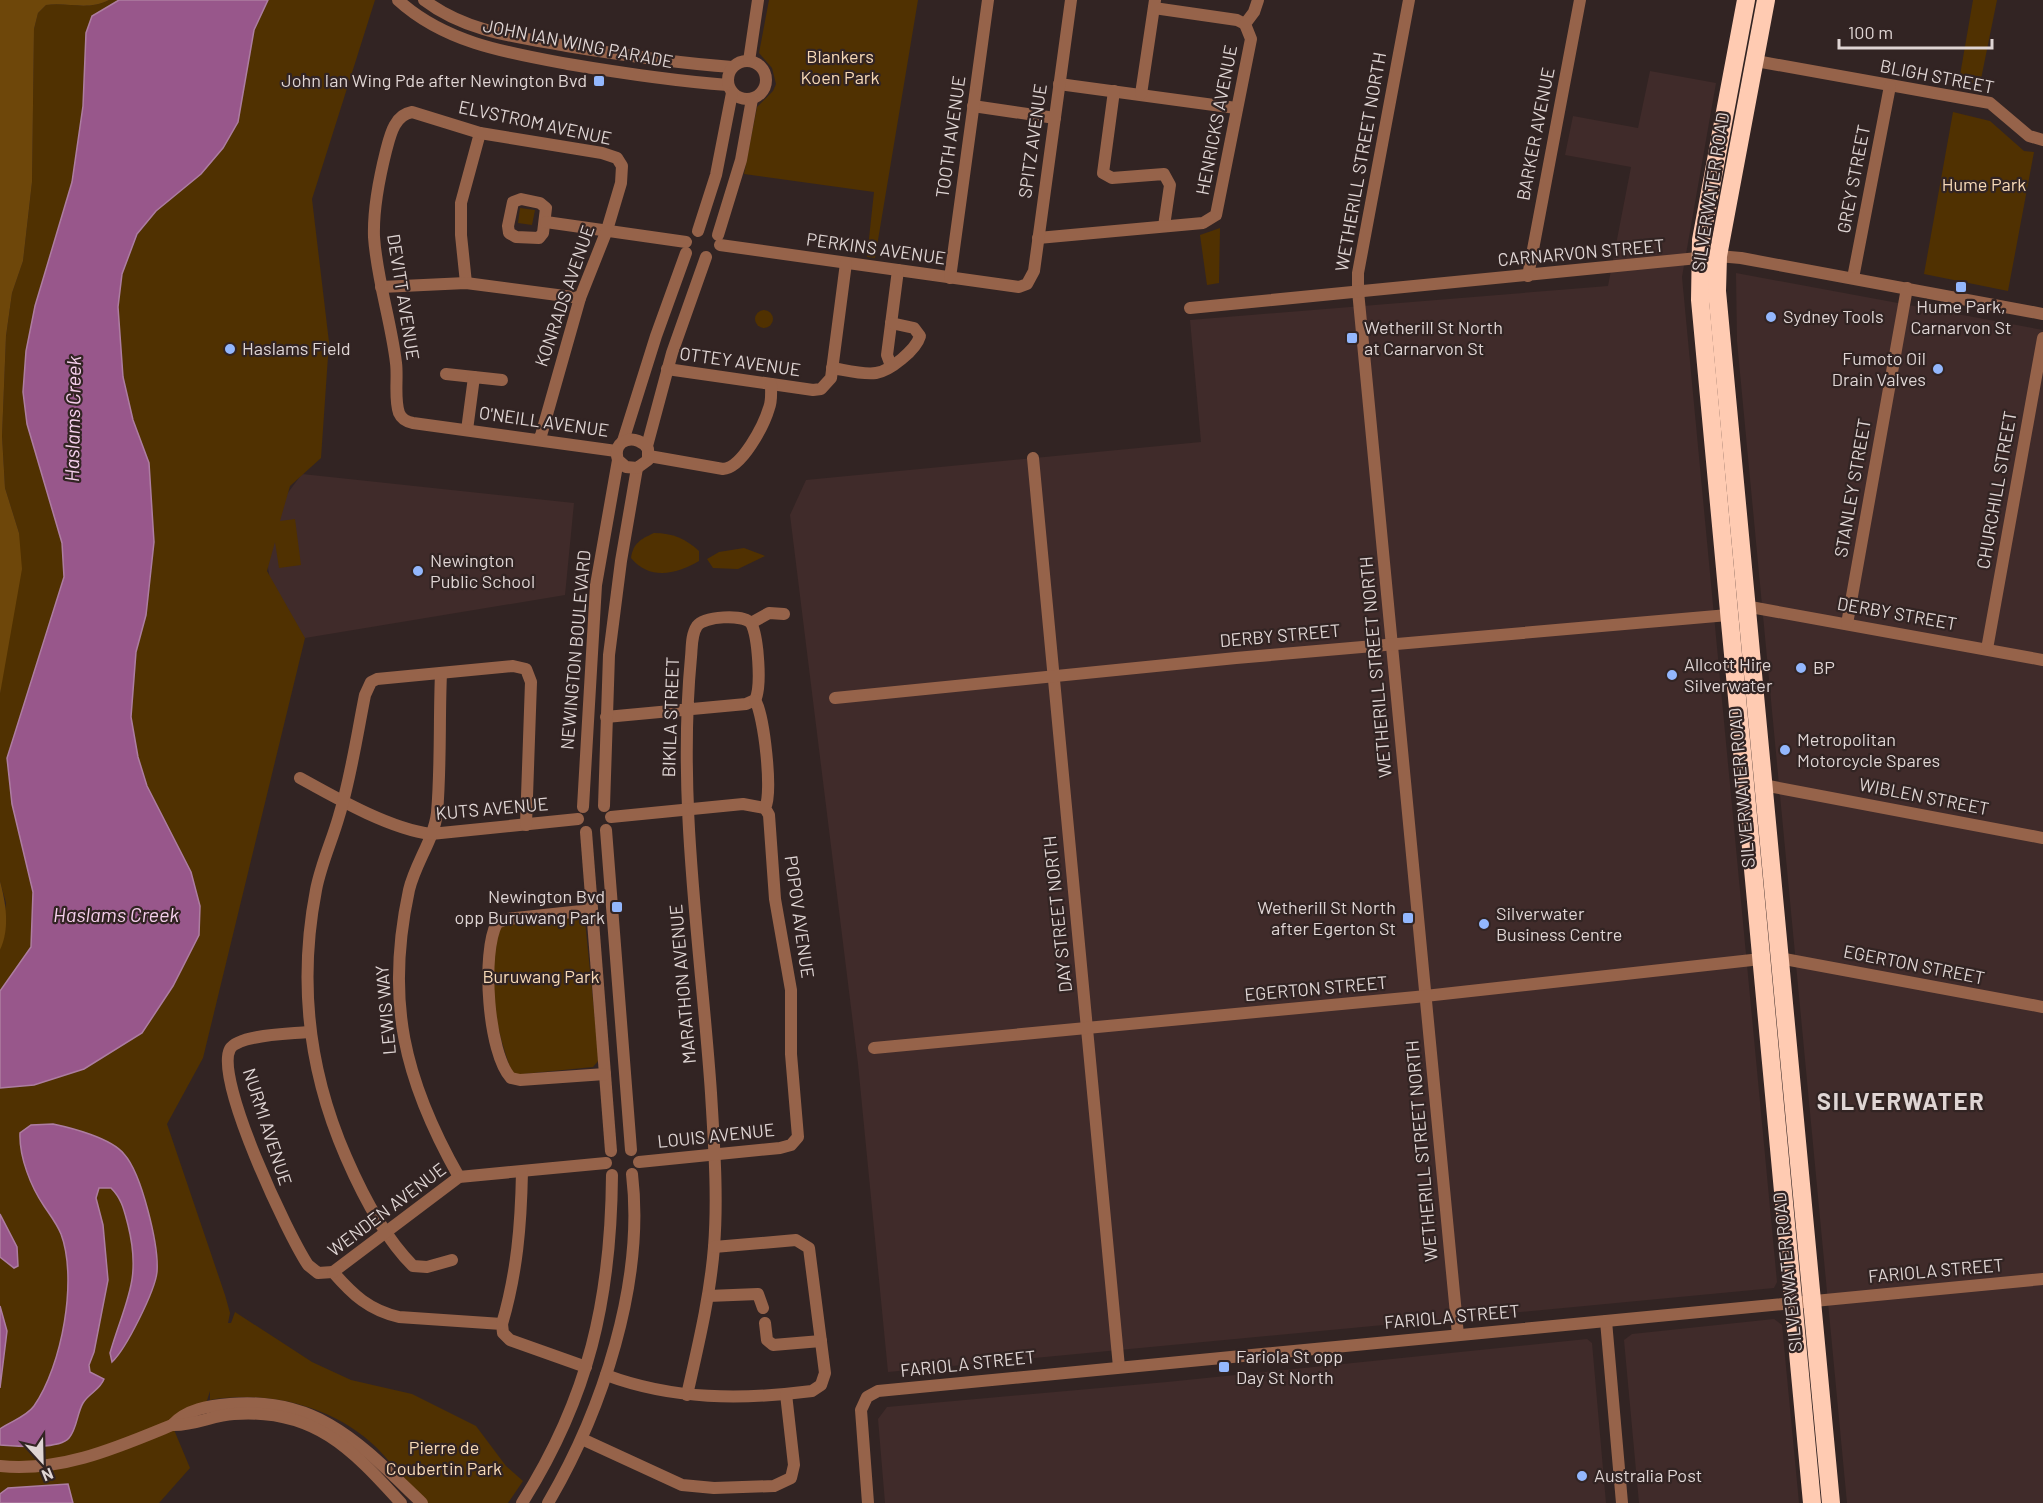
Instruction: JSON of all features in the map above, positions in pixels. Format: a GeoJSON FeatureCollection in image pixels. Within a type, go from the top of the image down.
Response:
{"type":"FeatureCollection","features":[{"type":"Feature","properties":{"kind":"highway","name":"SILVERWATER ROAD"},"geometry":{"type":"LineString","coordinates":[[1746,0],[1700,260],[1701,310],[1728,615],[1770,958],[1803,1301],[1831,1503]]}},
{"type":"Feature","properties":{"kind":"highway","name":"SILVERWATER ROAD"},"geometry":{"type":"LineString","coordinates":[[1766,0],[1718,256],[1717,291],[1763,785],[1770,958]]}},
{"type":"Feature","properties":{"kind":"highway","name":"SILVERWATER ROAD"},"geometry":{"type":"LineString","coordinates":[[1803,1301],[1812,1503]]}},
{"type":"Feature","properties":{"kind":"street","name":"JOHN IAN WING PARADE"},"geometry":{"type":"LineString","coordinates":[[398,0],[423,20],[448,33],[493,50],[645,78],[730,89]]}},
{"type":"Feature","properties":{"kind":"street","name":"JOHN IAN WING PARADE"},"geometry":{"type":"LineString","coordinates":[[424,0],[471,26],[519,39],[666,62],[732,67]]}},
{"type":"Feature","properties":{"kind":"street"},"geometry":{"type":"LineString","coordinates":[[749,61],[758,0]]}},
{"type":"Feature","properties":{"kind":"street","name":"TOOTH AVENUE"},"geometry":{"type":"LineString","coordinates":[[950,278],[988,0]]}},
{"type":"Feature","properties":{"kind":"street","name":"SPITZ AVENUE"},"geometry":{"type":"LineString","coordinates":[[1027,284],[1034,271],[1071,0]]}},
{"type":"Feature","properties":{"kind":"street","name":"HENRICKS AVENUE"},"geometry":{"type":"LineString","coordinates":[[1164,226],[1203,223],[1216,215],[1251,39],[1245,24],[1254,12],[1258,0]]}},
{"type":"Feature","properties":{"kind":"street","name":"WETHERILL STREET NORTH"},"geometry":{"type":"LineString","coordinates":[[1410,0],[1358,273],[1358,291],[1458,1335]]}},
{"type":"Feature","properties":{"kind":"street","name":"BARKER AVENUE"},"geometry":{"type":"LineString","coordinates":[[1528,276],[1580,0]]}},
{"type":"Feature","properties":{"kind":"street"},"geometry":{"type":"LineString","coordinates":[[1141,94],[1155,4],[1237,20],[1245,24]]}},
{"type":"Feature","properties":{"kind":"street"},"geometry":{"type":"LineString","coordinates":[[686,247],[698,231],[716,176],[730,89],[727,79],[732,67],[749,61],[760,66],[766,76],[762,93],[752,99],[741,99],[730,89]]}},
{"type":"Feature","properties":{"kind":"street","name":"BLIGH STREET"},"geometry":{"type":"LineString","coordinates":[[1756,61],[1990,103],[2029,136],[2043,140]]}},
{"type":"Feature","properties":{"kind":"street"},"geometry":{"type":"LineString","coordinates":[[1059,84],[1236,108]]}},
{"type":"Feature","properties":{"kind":"street","name":"GREY STREET"},"geometry":{"type":"LineString","coordinates":[[1853,278],[1890,86]]}},
{"type":"Feature","properties":{"kind":"street"},"geometry":{"type":"LineString","coordinates":[[1038,238],[1164,226],[1164,214],[1170,188],[1164,174],[1112,178],[1103,173],[1114,91]]}},
{"type":"Feature","properties":{"kind":"street"},"geometry":{"type":"LineString","coordinates":[[752,99],[740,165],[719,240],[706,257],[667,369],[648,451],[645,464],[637,468],[626,467],[619,450],[633,439],[648,451],[723,469],[734,467],[742,459],[769,410],[771,384]]}},
{"type":"Feature","properties":{"kind":"street"},"geometry":{"type":"LineString","coordinates":[[973,106],[1055,118]]}},
{"type":"Feature","properties":{"kind":"street","name":"ELVSTROM AVENUE"},"geometry":{"type":"LineString","coordinates":[[403,115],[412,112],[480,134],[602,153],[617,158],[622,166]]}},
{"type":"Feature","properties":{"kind":"street","name":"DEVITT AVENUE"},"geometry":{"type":"LineString","coordinates":[[402,417],[398,409],[394,353],[381,287],[375,238],[377,195],[392,132],[403,115]]}},
{"type":"Feature","properties":{"kind":"street"},"geometry":{"type":"LineString","coordinates":[[466,283],[461,235],[461,203],[480,134]]}},
{"type":"Feature","properties":{"kind":"street","name":"KONRADS AVENUE"},"geometry":{"type":"LineString","coordinates":[[540,439],[580,298],[607,230],[623,175],[622,166]]}},
{"type":"Feature","properties":{"kind":"street"},"geometry":{"type":"LineString","coordinates":[[546,222],[607,230],[686,247],[695,259],[706,257]]}},
{"type":"Feature","properties":{"kind":"street"},"geometry":{"type":"LineString","coordinates":[[698,231],[708,229],[719,240]]}},
{"type":"Feature","properties":{"kind":"street","name":"PERKINS AVENUE"},"geometry":{"type":"LineString","coordinates":[[719,240],[950,278],[1019,287],[1027,284]]}},
{"type":"Feature","properties":{"kind":"street","name":"NEWINGTON BOULEVARD"},"geometry":{"type":"LineString","coordinates":[[580,813],[597,579],[619,450],[686,247]]}},
{"type":"Feature","properties":{"kind":"street","name":"CARNARVON STREET"},"geometry":{"type":"LineString","coordinates":[[1190,308],[1700,260],[1718,256],[1741,258],[2043,314]]}},
{"type":"Feature","properties":{"kind":"street"},"geometry":{"type":"LineString","coordinates":[[846,262],[832,368],[874,374],[891,366],[916,344],[920,336],[914,328],[891,323]]}},
{"type":"Feature","properties":{"kind":"street"},"geometry":{"type":"LineString","coordinates":[[891,366],[887,355],[897,270]]}},
{"type":"Feature","properties":{"kind":"street"},"geometry":{"type":"LineString","coordinates":[[381,287],[466,283],[580,298]]}},
{"type":"Feature","properties":{"kind":"street","name":"STANLEY STREET"},"geometry":{"type":"LineString","coordinates":[[1847,624],[1907,288]]}},
{"type":"Feature","properties":{"kind":"street","name":"CHURCHILL STREET"},"geometry":{"type":"LineString","coordinates":[[1987,649],[2043,338]]}},
{"type":"Feature","properties":{"kind":"street","name":"OTTEY AVENUE"},"geometry":{"type":"LineString","coordinates":[[667,369],[821,389],[830,380],[832,368]]}},
{"type":"Feature","properties":{"kind":"street","name":"O'NEILL AVENUE"},"geometry":{"type":"LineString","coordinates":[[446,374],[502,380]]}},
{"type":"Feature","properties":{"kind":"street","name":"O'NEILL AVENUE"},"geometry":{"type":"LineString","coordinates":[[467,430],[474,376]]}},
{"type":"Feature","properties":{"kind":"street","name":"O'NEILL AVENUE"},"geometry":{"type":"LineString","coordinates":[[402,417],[413,423],[619,450]]}},
{"type":"Feature","properties":{"kind":"street","name":"DAY STREET NORTH"},"geometry":{"type":"LineString","coordinates":[[1033,458],[1119,1367]]}},
{"type":"Feature","properties":{"kind":"street","name":"NEWINGTON BOULEVARD"},"geometry":{"type":"LineString","coordinates":[[608,811],[606,717],[609,655],[621,561],[637,468]]}},
{"type":"Feature","properties":{"kind":"street","name":"DERBY STREET"},"geometry":{"type":"LineString","coordinates":[[1745,606],[2043,660]]}},
{"type":"Feature","properties":{"kind":"street"},"geometry":{"type":"LineString","coordinates":[[606,717],[746,704],[756,699],[758,668],[755,632],[751,622],[770,613],[784,614]]}},
{"type":"Feature","properties":{"kind":"street","name":"DERBY STREET"},"geometry":{"type":"LineString","coordinates":[[835,698],[1392,644],[1728,615]]}},
{"type":"Feature","properties":{"kind":"street","name":"BIKILA STREET"},"geometry":{"type":"LineString","coordinates":[[687,811],[687,709],[692,640],[697,625],[705,620],[740,617],[751,622]]}},
{"type":"Feature","properties":{"kind":"street"},"geometry":{"type":"LineString","coordinates":[[452,1260],[427,1267],[413,1266],[386,1230],[354,1178],[334,1130],[316,1070],[308,1032],[308,966],[314,902],[320,870],[343,801],[365,695],[371,682],[385,678],[513,666],[526,669],[530,675],[526,825]]}},
{"type":"Feature","properties":{"kind":"street","name":"LEWIS WAY"},"geometry":{"type":"LineString","coordinates":[[441,673],[436,815],[416,868],[404,919],[400,946],[399,1002],[411,1073],[429,1121],[459,1177]]}},
{"type":"Feature","properties":{"kind":"street","name":"POPOV AVENUE"},"geometry":{"type":"LineString","coordinates":[[756,699],[764,728],[769,793],[765,808],[769,815],[775,892],[791,990],[791,1054],[798,1131],[795,1141]]}},
{"type":"Feature","properties":{"kind":"street","name":"KUTS AVENUE"},"geometry":{"type":"LineString","coordinates":[[300,778],[343,801],[416,832],[430,834],[526,825],[580,813]]}},
{"type":"Feature","properties":{"kind":"street","name":"WIBLEN STREET"},"geometry":{"type":"LineString","coordinates":[[1763,785],[2043,838]]}},
{"type":"Feature","properties":{"kind":"street"},"geometry":{"type":"LineString","coordinates":[[522,1503],[558,1440],[586,1367],[602,1310],[607,1274],[611,1151],[586,832],[580,813],[590,804],[608,811],[687,811],[743,804],[765,808]]}},
{"type":"Feature","properties":{"kind":"street"},"geometry":{"type":"LineString","coordinates":[[548,1503],[582,1439],[606,1375],[622,1319],[633,1227],[632,1174],[639,1162],[631,1149],[606,830],[608,811]]}},
{"type":"Feature","properties":{"kind":"street","name":"MARATHON AVENUE"},"geometry":{"type":"LineString","coordinates":[[687,811],[715,1154],[714,1247],[708,1296],[687,1395]]}},
{"type":"Feature","properties":{"kind":"street"},"geometry":{"type":"LineString","coordinates":[[586,832],[596,834],[606,830]]}},
{"type":"Feature","properties":{"kind":"street"},"geometry":{"type":"LineString","coordinates":[[591,910],[507,919],[497,923],[491,942],[488,991],[498,1051],[511,1078],[520,1080],[605,1074]]}},
{"type":"Feature","properties":{"kind":"street","name":"EGERTON STREET"},"geometry":{"type":"LineString","coordinates":[[874,1048],[1426,996],[1770,958],[2043,1006]]}},
{"type":"Feature","properties":{"kind":"street","name":"NURMI AVENUE"},"geometry":{"type":"LineString","coordinates":[[308,1032],[241,1041],[230,1049],[227,1061],[258,1166],[276,1208],[308,1265],[318,1273],[333,1272],[354,1296],[367,1306],[389,1315],[501,1324]]}},
{"type":"Feature","properties":{"kind":"street","name":"LOUIS AVENUE"},"geometry":{"type":"LineString","coordinates":[[639,1162],[780,1148],[795,1141]]}},
{"type":"Feature","properties":{"kind":"street"},"geometry":{"type":"LineString","coordinates":[[611,1151],[621,1147],[631,1149]]}},
{"type":"Feature","properties":{"kind":"street"},"geometry":{"type":"LineString","coordinates":[[609,1169],[622,1177],[632,1174]]}},
{"type":"Feature","properties":{"kind":"street","name":"WENDEN AVENUE"},"geometry":{"type":"LineString","coordinates":[[333,1272],[459,1177],[609,1169]]}},
{"type":"Feature","properties":{"kind":"street"},"geometry":{"type":"LineString","coordinates":[[522,1172],[520,1236],[512,1289],[501,1324],[503,1333],[510,1340],[586,1367]]}},
{"type":"Feature","properties":{"kind":"street"},"geometry":{"type":"LineString","coordinates":[[606,1375],[633,1384],[687,1395],[720,1398],[812,1391],[821,1385],[825,1373],[812,1253],[801,1240],[714,1247]]}},
{"type":"Feature","properties":{"kind":"street","name":"FARIOLA STREET"},"geometry":{"type":"LineString","coordinates":[[868,1503],[861,1410],[867,1397],[886,1390],[2043,1279]]}},
{"type":"Feature","properties":{"kind":"street"},"geometry":{"type":"LineString","coordinates":[[708,1296],[758,1294],[763,1308]]}},
{"type":"Feature","properties":{"kind":"street"},"geometry":{"type":"LineString","coordinates":[[1606,1321],[1622,1503]]}},
{"type":"Feature","properties":{"kind":"street"},"geometry":{"type":"LineString","coordinates":[[765,1323],[767,1340],[773,1345],[821,1341]]}},
{"type":"Feature","properties":{"kind":"street"},"geometry":{"type":"LineString","coordinates":[[582,1439],[682,1485],[714,1488],[774,1486],[791,1478],[794,1465],[786,1394]]}},
{"type":"Feature","properties":{"kind":"street"},"geometry":{"type":"LineString","coordinates":[[0,1466],[43,1466],[76,1461],[172,1425],[181,1416],[218,1405],[264,1404],[305,1414],[354,1438],[422,1503]]}},
{"type":"Feature","properties":{"kind":"street"},"geometry":{"type":"LineString","coordinates":[[172,1425],[184,1426],[211,1417],[236,1413],[261,1413],[289,1419],[321,1430],[346,1446],[401,1503]]}},
{"type":"Feature","properties":{"kind":"shaded area"},"geometry":{"type":"Polygon","coordinates":[[[0,0],[109,0],[86,6],[46,5],[38,13],[34,29],[32,182],[23,261],[12,293],[6,336],[2,436],[5,488],[19,533],[22,569],[0,694],[0,0]]]}},
{"type":"Feature","properties":{"kind":"shaded area"},"geometry":{"type":"Polygon","coordinates":[[[1650,71],[1716,83],[1682,277],[1777,1282],[1774,1288],[888,1372],[858,1064],[790,515],[806,480],[1201,442],[1190,320],[1608,286],[1631,167],[1565,155],[1573,116],[1638,128],[1650,71]]]}},
{"type":"Feature","properties":{"kind":"shaded area"},"geometry":{"type":"Polygon","coordinates":[[[1736,273],[2043,330],[2043,1503],[1847,1503],[1737,341],[1736,273]]]}},
{"type":"Feature","properties":{"kind":"shaded area","name":"Newington Public School"},"geometry":{"type":"Polygon","coordinates":[[[302,474],[574,503],[565,595],[305,638],[297,631],[271,587],[266,554],[275,510],[302,474]]]}},
{"type":"Feature","properties":{"kind":"shaded area"},"geometry":{"type":"Polygon","coordinates":[[[0,881],[6,916],[5,933],[0,950],[0,881]]]}},
{"type":"Feature","properties":{"kind":"shaded area"},"geometry":{"type":"Polygon","coordinates":[[[1774,1319],[1782,1325],[1799,1503],[1639,1503],[1624,1340],[1632,1334],[1774,1319]]]}},
{"type":"Feature","properties":{"kind":"shaded area"},"geometry":{"type":"Polygon","coordinates":[[[1587,1339],[1592,1343],[1606,1503],[885,1503],[878,1419],[887,1407],[1167,1382],[1587,1339]]]}},
{"type":"Feature","properties":{"kind":"green space"},"geometry":{"type":"Polygon","coordinates":[[[119,0],[92,16],[86,33],[83,106],[72,182],[35,306],[26,351],[23,392],[63,543],[64,577],[7,758],[12,804],[33,892],[31,947],[0,991],[0,950],[6,903],[0,881],[0,694],[19,533],[5,488],[2,436],[6,336],[12,293],[23,261],[32,182],[34,29],[38,13],[46,5],[86,6],[119,0]]]}},
{"type":"Feature","properties":{"kind":"green space","name":"Pierre de Coubertin Park"},"geometry":{"type":"Polygon","coordinates":[[[268,0],[375,0],[312,199],[329,342],[321,458],[290,486],[280,521],[295,519],[301,565],[279,568],[275,542],[267,571],[305,638],[203,1058],[167,1124],[225,1295],[230,1313],[228,1323],[231,1323],[235,1312],[312,1362],[351,1380],[412,1394],[476,1426],[506,1466],[523,1481],[508,1503],[426,1503],[377,1448],[360,1433],[341,1421],[299,1404],[277,1400],[232,1397],[210,1400],[210,1391],[205,1407],[172,1425],[190,1468],[159,1503],[0,1503],[0,1088],[40,1081],[75,1070],[108,1054],[142,1033],[191,872],[147,786],[138,757],[131,717],[136,652],[146,615],[154,545],[147,457],[133,420],[123,377],[118,307],[122,274],[138,234],[156,211],[201,174],[254,30],[268,0]]]}},
{"type":"Feature","properties":{"kind":"green space","name":"Blankers Koen Park"},"geometry":{"type":"Polygon","coordinates":[[[769,0],[918,0],[875,258],[867,257],[874,192],[744,174],[757,107],[773,91],[776,84],[772,68],[759,53],[769,0]]]}},
{"type":"Feature","properties":{"kind":"green space"},"geometry":{"type":"Polygon","coordinates":[[[1973,0],[1997,0],[1980,84],[1959,81],[1973,0]]]}},
{"type":"Feature","properties":{"kind":"green space","name":"Hume Park"},"geometry":{"type":"Polygon","coordinates":[[[1953,112],[1990,121],[2024,151],[2034,152],[2008,291],[1924,274],[1953,112]]]}},
{"type":"Feature","properties":{"kind":"green space"},"geometry":{"type":"Polygon","coordinates":[[[520,208],[535,210],[532,225],[518,223],[520,208]]]}},
{"type":"Feature","properties":{"kind":"green space"},"geometry":{"type":"Polygon","coordinates":[[[1220,228],[1219,283],[1207,285],[1200,235],[1220,228]]]}},
{"type":"Feature","properties":{"kind":"green space"},"geometry":{"type":"Polygon","coordinates":[[[764,310],[770,313],[773,319],[770,325],[764,328],[758,325],[755,319],[758,313],[764,310]]]}},
{"type":"Feature","properties":{"kind":"green space"},"geometry":{"type":"Polygon","coordinates":[[[654,533],[673,536],[689,543],[699,551],[699,561],[682,569],[664,573],[647,570],[638,565],[631,558],[636,545],[654,533]]]}},
{"type":"Feature","properties":{"kind":"green space"},"geometry":{"type":"Polygon","coordinates":[[[744,548],[765,556],[738,569],[713,568],[707,559],[719,552],[744,548]]]}},
{"type":"Feature","properties":{"kind":"green space","name":"Buruwang Park"},"geometry":{"type":"Polygon","coordinates":[[[578,915],[585,921],[599,1060],[593,1067],[513,1075],[501,1039],[492,980],[496,942],[502,924],[578,915]]]}},
{"type":"Feature","properties":{"kind":"water","name":"Haslams Creek"},"geometry":{"type":"Polygon","coordinates":[[[119,0],[268,0],[254,30],[238,122],[223,148],[201,174],[156,211],[137,234],[122,274],[118,307],[123,377],[133,420],[149,463],[154,542],[146,615],[136,652],[131,717],[138,757],[147,786],[191,872],[200,906],[199,935],[173,986],[142,1033],[84,1069],[34,1085],[0,1088],[0,991],[31,947],[33,892],[12,804],[7,758],[64,577],[62,543],[27,424],[23,392],[26,351],[35,306],[72,182],[83,106],[86,33],[92,16],[119,0]]]}},
{"type":"Feature","properties":{"kind":"water"},"geometry":{"type":"Polygon","coordinates":[[[53,1124],[101,1139],[124,1154],[131,1164],[143,1193],[155,1245],[157,1272],[139,1319],[125,1345],[112,1362],[110,1353],[130,1290],[132,1244],[124,1210],[115,1192],[111,1188],[99,1188],[96,1198],[103,1225],[108,1280],[94,1352],[89,1365],[90,1372],[104,1379],[83,1403],[72,1434],[64,1442],[47,1446],[0,1445],[0,1429],[31,1410],[44,1389],[59,1346],[64,1322],[68,1274],[66,1253],[59,1230],[30,1181],[20,1142],[20,1133],[31,1125],[53,1124]]]}},
{"type":"Feature","properties":{"kind":"water"},"geometry":{"type":"Polygon","coordinates":[[[0,1214],[17,1247],[18,1266],[14,1268],[0,1257],[0,1214]]]}},
{"type":"Feature","properties":{"kind":"water"},"geometry":{"type":"Polygon","coordinates":[[[0,1306],[7,1331],[0,1388],[0,1306]]]}},
{"type":"Feature","properties":{"kind":"water"},"geometry":{"type":"Polygon","coordinates":[[[68,1484],[73,1503],[0,1503],[0,1494],[8,1488],[68,1484]]]}},
{"type":"Feature","properties":{"kind":"place","name":"John Ian Wing Pde after Newington Bvd"},"geometry":{"type":"Point","coordinates":[599,81]}},
{"type":"Feature","properties":{"kind":"place","name":"Hume Park, Carnarvon St"},"geometry":{"type":"Point","coordinates":[1961,287]}},
{"type":"Feature","properties":{"kind":"place","name":"Sydney Tools"},"geometry":{"type":"Point","coordinates":[1771,317]}},
{"type":"Feature","properties":{"kind":"place","name":"Wetherill St North at Carnarvon St"},"geometry":{"type":"Point","coordinates":[1352,338]}},
{"type":"Feature","properties":{"kind":"place","name":"Haslams Field"},"geometry":{"type":"Point","coordinates":[230,349]}},
{"type":"Feature","properties":{"kind":"place","name":"Fumoto Oil Drain Valves"},"geometry":{"type":"Point","coordinates":[1938,369]}},
{"type":"Feature","properties":{"kind":"place","name":"Newington Public School"},"geometry":{"type":"Point","coordinates":[418,571]}},
{"type":"Feature","properties":{"kind":"place","name":"BP"},"geometry":{"type":"Point","coordinates":[1801,668]}},
{"type":"Feature","properties":{"kind":"place","name":"Allcott Hire Silverwater"},"geometry":{"type":"Point","coordinates":[1672,675]}},
{"type":"Feature","properties":{"kind":"place","name":"Metropolitan Motorcycle Spares"},"geometry":{"type":"Point","coordinates":[1785,750]}},
{"type":"Feature","properties":{"kind":"place","name":"Newington Bvd opp Buruwang Park"},"geometry":{"type":"Point","coordinates":[617,907]}},
{"type":"Feature","properties":{"kind":"place","name":"Wetherill St North after Egerton St"},"geometry":{"type":"Point","coordinates":[1408,918]}},
{"type":"Feature","properties":{"kind":"place","name":"Silverwater Business Centre"},"geometry":{"type":"Point","coordinates":[1484,924]}},
{"type":"Feature","properties":{"kind":"place","name":"Fariola St opp Day St North"},"geometry":{"type":"Point","coordinates":[1224,1367]}},
{"type":"Feature","properties":{"kind":"place","name":"Australia Post"},"geometry":{"type":"Point","coordinates":[1582,1476]}},
{"type":"Feature","properties":{"kind":"district","name":"SILVERWATER"},"geometry":{"type":"Point","coordinates":[1901,1102]}}]}
